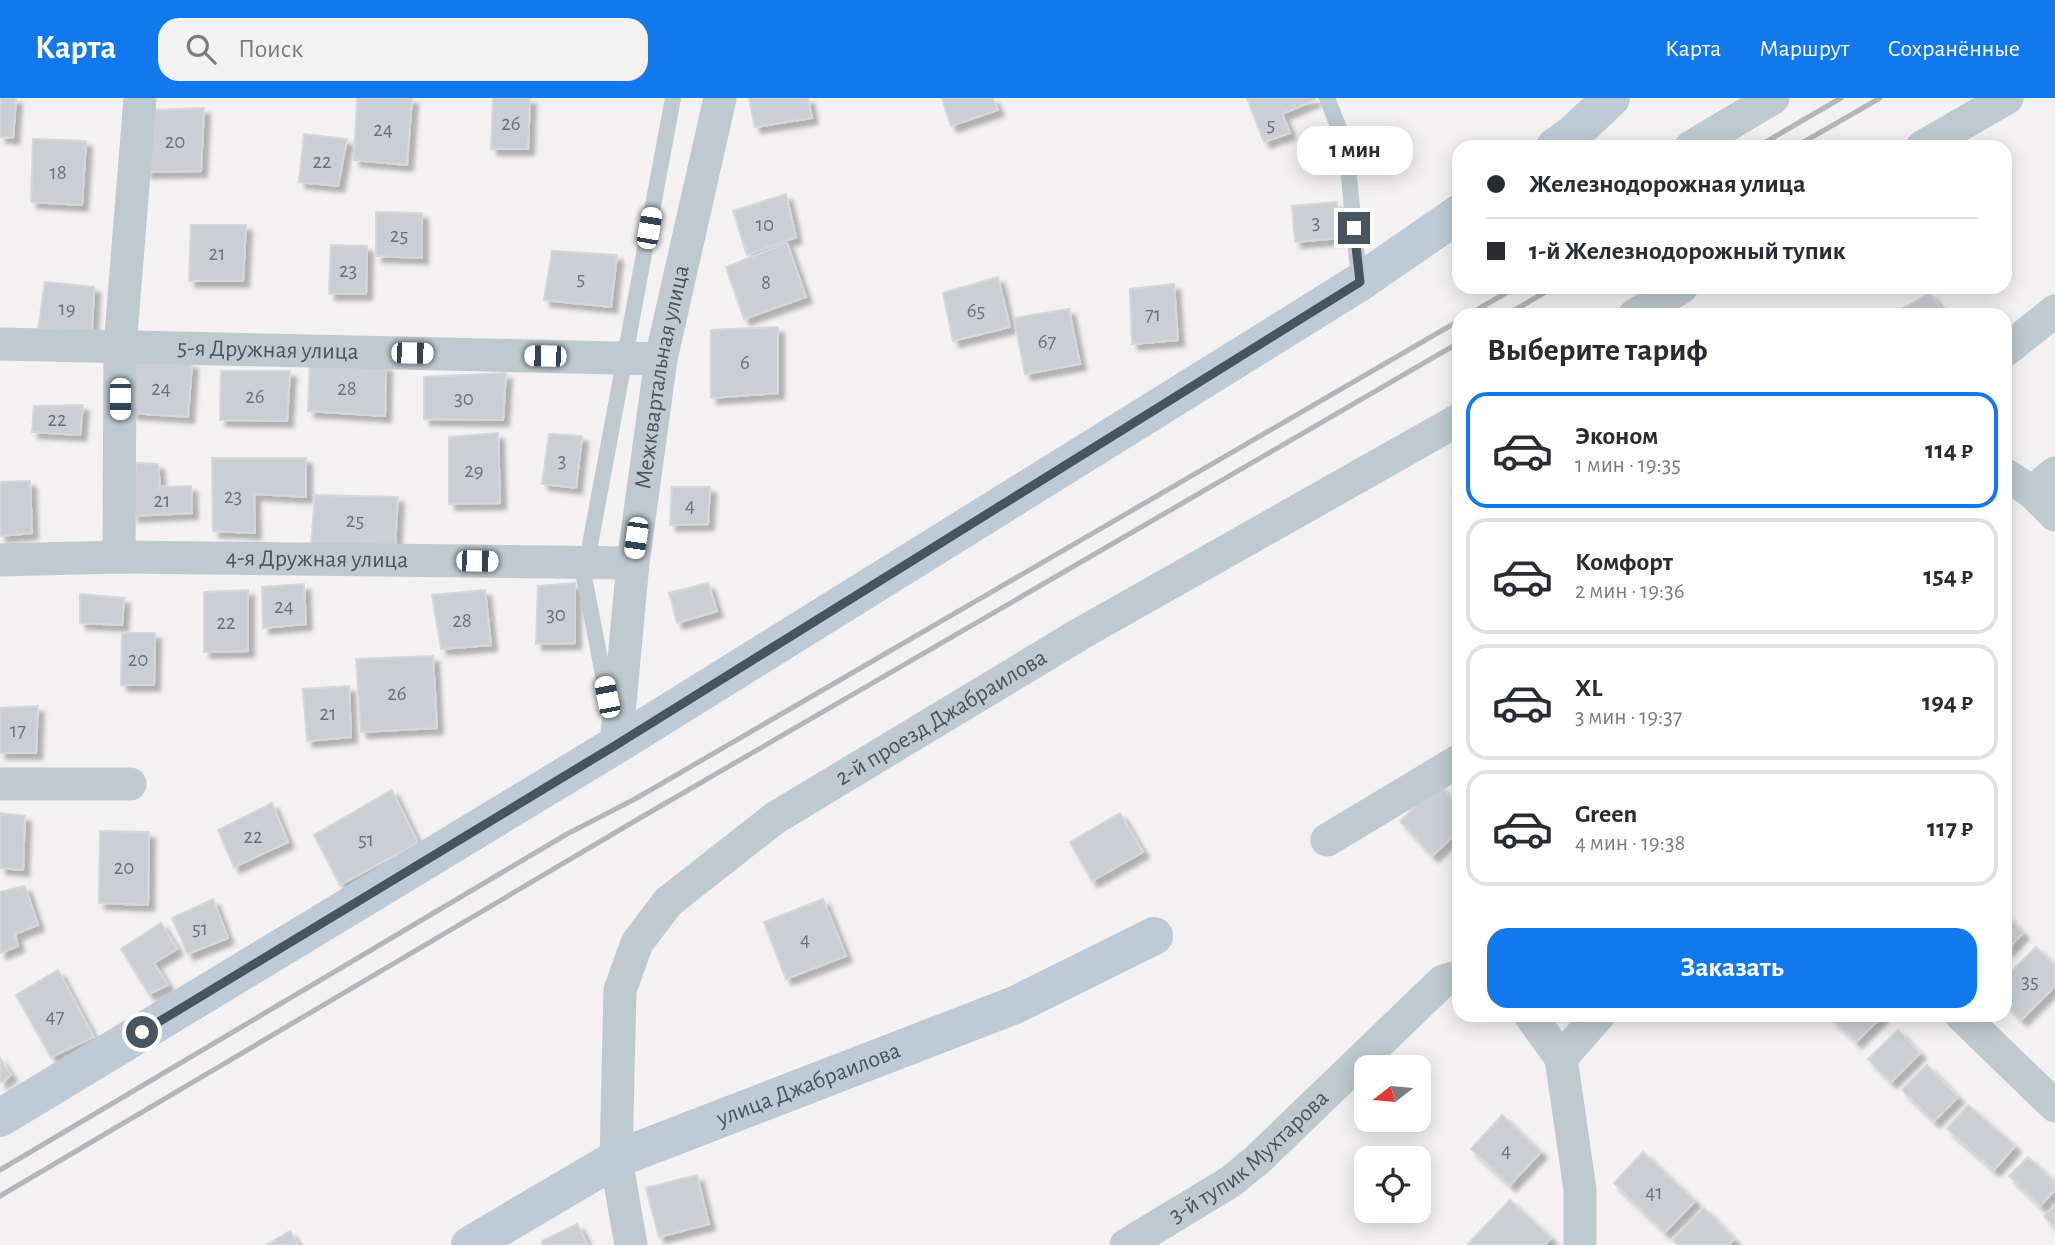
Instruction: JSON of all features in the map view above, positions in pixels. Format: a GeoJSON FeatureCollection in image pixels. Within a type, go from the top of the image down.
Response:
{"type":"FeatureCollection","features":[{"type":"Feature","properties":{"kind":"street"},"geometry":{"type":"LineString","coordinates":[[119,557],[120,347],[140,98]]}},
{"type":"Feature","properties":{"kind":"street","name":"Межквартальная улица"},"geometry":{"type":"LineString","coordinates":[[616,745],[633,564],[661,359],[720,98]]}},
{"type":"Feature","properties":{"kind":"street"},"geometry":{"type":"LineString","coordinates":[[1576,140],[1611,98]]}},
{"type":"Feature","properties":{"kind":"street"},"geometry":{"type":"LineString","coordinates":[[1703,140],[1773,98]]}},
{"type":"Feature","properties":{"kind":"street"},"geometry":{"type":"LineString","coordinates":[[1934,140],[2007,98]]}},
{"type":"Feature","properties":{"kind":"street"},"geometry":{"type":"LineString","coordinates":[[0,1118],[616,745],[1360,282],[1452,219]]}},
{"type":"Feature","properties":{"kind":"street"},"geometry":{"type":"LineString","coordinates":[[1647,308],[1670,294]]}},
{"type":"Feature","properties":{"kind":"street"},"geometry":{"type":"LineString","coordinates":[[2012,345],[2055,311]]}},
{"type":"Feature","properties":{"kind":"street","name":"5-я Дружная улица"},"geometry":{"type":"LineString","coordinates":[[0,344],[661,359]]}},
{"type":"Feature","properties":{"kind":"street","name":"2-й проезд Джабраилова"},"geometry":{"type":"LineString","coordinates":[[631,1245],[616,1159],[620,990],[636,943],[668,902],[787,811],[1080,634],[1452,424]]}},
{"type":"Feature","properties":{"kind":"street"},"geometry":{"type":"LineString","coordinates":[[2031,480],[2055,515]]}},
{"type":"Feature","properties":{"kind":"street","name":"4-я Дружная улица"},"geometry":{"type":"LineString","coordinates":[[0,560],[119,557],[633,564]]}},
{"type":"Feature","properties":{"kind":"street"},"geometry":{"type":"LineString","coordinates":[[1327,840],[1452,765]]}},
{"type":"Feature","properties":{"kind":"street"},"geometry":{"type":"LineString","coordinates":[[0,784],[130,784]]}},
{"type":"Feature","properties":{"kind":"street","name":"улица Джабраилова"},"geometry":{"type":"LineString","coordinates":[[470,1245],[616,1159],[1015,1005],[1154,936]]}},
{"type":"Feature","properties":{"kind":"street","name":"3-й тупик Мухтарова"},"geometry":{"type":"LineString","coordinates":[[1126,1245],[1230,1182],[1257,1160],[1443,981],[1452,978]]}},
{"type":"Feature","properties":{"kind":"street"},"geometry":{"type":"LineString","coordinates":[[1535,1022],[1561,1058],[1580,1190],[1584,1243]]}},
{"type":"Feature","properties":{"kind":"street"},"geometry":{"type":"LineString","coordinates":[[1561,1058],[1593,1022]]}},
{"type":"Feature","properties":{"kind":"street"},"geometry":{"type":"LineString","coordinates":[[1968,1022],[2055,1106]]}},
{"type":"Feature","properties":{"kind":"lane"},"geometry":{"type":"LineString","coordinates":[[616,745],[584,577],[673,98]]}},
{"type":"Feature","properties":{"kind":"lane"},"geometry":{"type":"LineString","coordinates":[[1327,98],[1346,146],[1360,282]]}},
{"type":"Feature","properties":{"kind":"building"},"geometry":{"type":"Polygon","coordinates":[[[0,98],[16,98],[13,138],[0,137],[0,98]]]}},
{"type":"Feature","properties":{"kind":"building"},"geometry":{"type":"Polygon","coordinates":[[[357,98],[412,98],[407,165],[354,160],[357,98]]]}},
{"type":"Feature","properties":{"kind":"building"},"geometry":{"type":"Polygon","coordinates":[[[493,98],[530,98],[528,149],[491,149],[493,98]]]}},
{"type":"Feature","properties":{"kind":"building"},"geometry":{"type":"Polygon","coordinates":[[[749,98],[808,98],[812,118],[755,127],[749,98]]]}},
{"type":"Feature","properties":{"kind":"building"},"geometry":{"type":"Polygon","coordinates":[[[942,98],[993,98],[998,110],[951,126],[942,98]]]}},
{"type":"Feature","properties":{"kind":"building"},"geometry":{"type":"Polygon","coordinates":[[[1247,98],[1315,100],[1282,114],[1290,133],[1264,142],[1247,98]]]}},
{"type":"Feature","properties":{"kind":"building"},"geometry":{"type":"Polygon","coordinates":[[[204,108],[201,171],[145,172],[149,110],[204,108]]]}},
{"type":"Feature","properties":{"kind":"building"},"geometry":{"type":"Polygon","coordinates":[[[304,134],[347,139],[338,186],[299,182],[304,134]]]}},
{"type":"Feature","properties":{"kind":"building"},"geometry":{"type":"Polygon","coordinates":[[[33,139],[86,141],[82,205],[31,202],[33,139]]]}},
{"type":"Feature","properties":{"kind":"building"},"geometry":{"type":"Polygon","coordinates":[[[786,194],[796,237],[747,255],[733,211],[786,194]]]}},
{"type":"Feature","properties":{"kind":"building"},"geometry":{"type":"Polygon","coordinates":[[[1337,202],[1340,238],[1295,242],[1292,206],[1337,202]]]}},
{"type":"Feature","properties":{"kind":"building"},"geometry":{"type":"Polygon","coordinates":[[[376,212],[422,213],[422,258],[376,256],[376,212]]]}},
{"type":"Feature","properties":{"kind":"building"},"geometry":{"type":"Polygon","coordinates":[[[191,225],[246,225],[243,281],[189,281],[191,225]]]}},
{"type":"Feature","properties":{"kind":"building"},"geometry":{"type":"Polygon","coordinates":[[[787,243],[806,297],[744,319],[726,267],[787,243]]]}},
{"type":"Feature","properties":{"kind":"building"},"geometry":{"type":"Polygon","coordinates":[[[331,245],[367,246],[366,294],[329,294],[331,245]]]}},
{"type":"Feature","properties":{"kind":"building"},"geometry":{"type":"Polygon","coordinates":[[[552,251],[617,255],[611,307],[544,300],[552,251]]]}},
{"type":"Feature","properties":{"kind":"building"},"geometry":{"type":"Polygon","coordinates":[[[998,277],[1010,327],[953,341],[943,293],[998,277]]]}},
{"type":"Feature","properties":{"kind":"building"},"geometry":{"type":"Polygon","coordinates":[[[45,282],[94,287],[92,332],[38,329],[45,282]]]}},
{"type":"Feature","properties":{"kind":"building"},"geometry":{"type":"Polygon","coordinates":[[[1174,284],[1178,340],[1132,344],[1130,289],[1174,284]]]}},
{"type":"Feature","properties":{"kind":"building"},"geometry":{"type":"Polygon","coordinates":[[[1931,294],[1940,308],[1904,308],[1931,294]]]}},
{"type":"Feature","properties":{"kind":"building"},"geometry":{"type":"Polygon","coordinates":[[[1069,309],[1080,364],[1025,374],[1014,318],[1069,309]]]}},
{"type":"Feature","properties":{"kind":"building"},"geometry":{"type":"Polygon","coordinates":[[[778,327],[778,393],[711,398],[711,330],[778,327]]]}},
{"type":"Feature","properties":{"kind":"building"},"geometry":{"type":"Polygon","coordinates":[[[133,359],[192,363],[188,417],[131,413],[133,359]]]}},
{"type":"Feature","properties":{"kind":"building"},"geometry":{"type":"Polygon","coordinates":[[[310,362],[386,365],[385,416],[308,411],[310,362]]]}},
{"type":"Feature","properties":{"kind":"building"},"geometry":{"type":"Polygon","coordinates":[[[221,371],[290,371],[287,421],[220,420],[221,371]]]}},
{"type":"Feature","properties":{"kind":"building"},"geometry":{"type":"Polygon","coordinates":[[[506,373],[503,420],[424,419],[424,377],[506,373]]]}},
{"type":"Feature","properties":{"kind":"building"},"geometry":{"type":"Polygon","coordinates":[[[83,405],[80,435],[32,432],[34,406],[83,405]]]}},
{"type":"Feature","properties":{"kind":"building"},"geometry":{"type":"Polygon","coordinates":[[[498,433],[500,503],[449,504],[449,437],[498,433]]]}},
{"type":"Feature","properties":{"kind":"building"},"geometry":{"type":"Polygon","coordinates":[[[549,434],[582,436],[576,488],[542,484],[549,434]]]}},
{"type":"Feature","properties":{"kind":"building"},"geometry":{"type":"Polygon","coordinates":[[[212,458],[306,458],[306,497],[254,494],[255,533],[213,531],[212,458]]]}},
{"type":"Feature","properties":{"kind":"building"},"geometry":{"type":"Polygon","coordinates":[[[136,463],[158,464],[160,487],[191,486],[192,513],[132,516],[136,463]]]}},
{"type":"Feature","properties":{"kind":"building"},"geometry":{"type":"Polygon","coordinates":[[[30,481],[32,533],[0,536],[0,482],[30,481]]]}},
{"type":"Feature","properties":{"kind":"building"},"geometry":{"type":"Polygon","coordinates":[[[672,487],[710,487],[708,524],[670,525],[672,487]]]}},
{"type":"Feature","properties":{"kind":"building"},"geometry":{"type":"Polygon","coordinates":[[[315,495],[398,497],[395,547],[311,544],[315,495]]]}},
{"type":"Feature","properties":{"kind":"building"},"geometry":{"type":"Polygon","coordinates":[[[575,583],[575,643],[536,644],[538,586],[575,583]]]}},
{"type":"Feature","properties":{"kind":"building"},"geometry":{"type":"Polygon","coordinates":[[[708,583],[717,611],[677,623],[669,593],[708,583]]]}},
{"type":"Feature","properties":{"kind":"building"},"geometry":{"type":"Polygon","coordinates":[[[304,584],[306,624],[263,628],[262,587],[304,584]]]}},
{"type":"Feature","properties":{"kind":"building"},"geometry":{"type":"Polygon","coordinates":[[[248,590],[248,651],[204,652],[204,592],[248,590]]]}},
{"type":"Feature","properties":{"kind":"building"},"geometry":{"type":"Polygon","coordinates":[[[485,590],[491,645],[441,649],[432,595],[485,590]]]}},
{"type":"Feature","properties":{"kind":"building"},"geometry":{"type":"Polygon","coordinates":[[[80,594],[124,598],[122,625],[80,623],[80,594]]]}},
{"type":"Feature","properties":{"kind":"building"},"geometry":{"type":"Polygon","coordinates":[[[122,633],[155,633],[154,685],[121,685],[122,633]]]}},
{"type":"Feature","properties":{"kind":"building"},"geometry":{"type":"Polygon","coordinates":[[[433,656],[437,728],[361,732],[356,659],[433,656]]]}},
{"type":"Feature","properties":{"kind":"building"},"geometry":{"type":"Polygon","coordinates":[[[349,686],[351,737],[307,741],[303,689],[349,686]]]}},
{"type":"Feature","properties":{"kind":"building"},"geometry":{"type":"Polygon","coordinates":[[[38,706],[36,753],[0,753],[0,708],[38,706]]]}},
{"type":"Feature","properties":{"kind":"building"},"geometry":{"type":"Polygon","coordinates":[[[1439,785],[1452,799],[1452,837],[1432,856],[1400,821],[1439,785]]]}},
{"type":"Feature","properties":{"kind":"building"},"geometry":{"type":"Polygon","coordinates":[[[392,790],[418,843],[340,885],[314,835],[392,790]]]}},
{"type":"Feature","properties":{"kind":"building"},"geometry":{"type":"Polygon","coordinates":[[[272,803],[288,842],[234,867],[218,830],[272,803]]]}},
{"type":"Feature","properties":{"kind":"building"},"geometry":{"type":"Polygon","coordinates":[[[0,813],[25,816],[23,870],[0,868],[0,813]]]}},
{"type":"Feature","properties":{"kind":"building"},"geometry":{"type":"Polygon","coordinates":[[[1120,813],[1143,852],[1092,881],[1070,842],[1120,813]]]}},
{"type":"Feature","properties":{"kind":"building"},"geometry":{"type":"Polygon","coordinates":[[[100,831],[149,832],[148,905],[99,903],[100,831]]]}},
{"type":"Feature","properties":{"kind":"building"},"geometry":{"type":"Polygon","coordinates":[[[25,886],[38,925],[15,934],[18,946],[0,953],[0,892],[25,886]]]}},
{"type":"Feature","properties":{"kind":"building"},"geometry":{"type":"Polygon","coordinates":[[[213,899],[228,938],[188,954],[172,918],[213,899]]]}},
{"type":"Feature","properties":{"kind":"building"},"geometry":{"type":"Polygon","coordinates":[[[823,899],[846,956],[786,979],[764,922],[823,899]]]}},
{"type":"Feature","properties":{"kind":"building"},"geometry":{"type":"Polygon","coordinates":[[[2012,922],[2023,933],[2012,945],[2012,922]]]}},
{"type":"Feature","properties":{"kind":"building"},"geometry":{"type":"Polygon","coordinates":[[[161,923],[177,949],[154,963],[168,985],[149,994],[121,949],[161,923]]]}},
{"type":"Feature","properties":{"kind":"building"},"geometry":{"type":"Polygon","coordinates":[[[2036,947],[2055,966],[2055,986],[2021,1020],[2012,1010],[2012,971],[2036,947]]]}},
{"type":"Feature","properties":{"kind":"building"},"geometry":{"type":"Polygon","coordinates":[[[58,970],[94,1037],[51,1057],[16,995],[58,970]]]}},
{"type":"Feature","properties":{"kind":"building"},"geometry":{"type":"Polygon","coordinates":[[[1836,1022],[1876,1022],[1856,1042],[1836,1022]]]}},
{"type":"Feature","properties":{"kind":"building"},"geometry":{"type":"Polygon","coordinates":[[[1898,1030],[1920,1053],[1891,1082],[1868,1059],[1898,1030]]]}},
{"type":"Feature","properties":{"kind":"building"},"geometry":{"type":"Polygon","coordinates":[[[0,1058],[11,1075],[0,1083],[0,1058]]]}},
{"type":"Feature","properties":{"kind":"building"},"geometry":{"type":"Polygon","coordinates":[[[1927,1065],[1958,1097],[1934,1121],[1902,1090],[1927,1065]]]}},
{"type":"Feature","properties":{"kind":"building"},"geometry":{"type":"Polygon","coordinates":[[[1968,1105],[2015,1146],[1994,1170],[1947,1129],[1968,1105]]]}},
{"type":"Feature","properties":{"kind":"building"},"geometry":{"type":"Polygon","coordinates":[[[1502,1115],[1541,1152],[1510,1185],[1471,1149],[1502,1115]]]}},
{"type":"Feature","properties":{"kind":"building"},"geometry":{"type":"Polygon","coordinates":[[[1643,1152],[1695,1201],[1665,1232],[1614,1183],[1643,1152]]]}},
{"type":"Feature","properties":{"kind":"building"},"geometry":{"type":"Polygon","coordinates":[[[2028,1157],[2055,1183],[2055,1190],[2040,1206],[2009,1176],[2028,1157]]]}},
{"type":"Feature","properties":{"kind":"building"},"geometry":{"type":"Polygon","coordinates":[[[697,1175],[709,1224],[659,1237],[646,1188],[697,1175]]]}},
{"type":"Feature","properties":{"kind":"building"},"geometry":{"type":"Polygon","coordinates":[[[1510,1200],[1551,1238],[1544,1245],[1468,1244],[1510,1200]]]}},
{"type":"Feature","properties":{"kind":"building"},"geometry":{"type":"Polygon","coordinates":[[[2055,1206],[2055,1228],[2044,1216],[2055,1206]]]}},
{"type":"Feature","properties":{"kind":"building"},"geometry":{"type":"Polygon","coordinates":[[[1704,1208],[1734,1239],[1728,1245],[1678,1245],[1673,1240],[1704,1208]]]}},
{"type":"Feature","properties":{"kind":"building"},"geometry":{"type":"Polygon","coordinates":[[[577,1224],[588,1245],[543,1245],[542,1241],[577,1224]]]}},
{"type":"Feature","properties":{"kind":"building"},"geometry":{"type":"Polygon","coordinates":[[[290,1231],[298,1245],[266,1245],[290,1231]]]}},
{"type":"Feature","properties":{"kind":"railway"},"geometry":{"type":"LineString","coordinates":[[1769,140],[1841,98]]}},
{"type":"Feature","properties":{"kind":"railway"},"geometry":{"type":"LineString","coordinates":[[1807,140],[1880,98]]}},
{"type":"Feature","properties":{"kind":"railway"},"geometry":{"type":"LineString","coordinates":[[1480,308],[1504,294]]}},
{"type":"Feature","properties":{"kind":"railway"},"geometry":{"type":"LineString","coordinates":[[1518,308],[1542,294]]}},
{"type":"Feature","properties":{"kind":"railway"},"geometry":{"type":"LineString","coordinates":[[0,1170],[567,834],[635,799],[1452,325]]}},
{"type":"Feature","properties":{"kind":"railway"},"geometry":{"type":"LineString","coordinates":[[0,1196],[640,818],[1452,347]]}},
{"type":"Feature","properties":{"kind":"route"},"geometry":{"type":"LineString","coordinates":[[142,1032],[616,745],[1360,282],[1354,228]]}}]}
